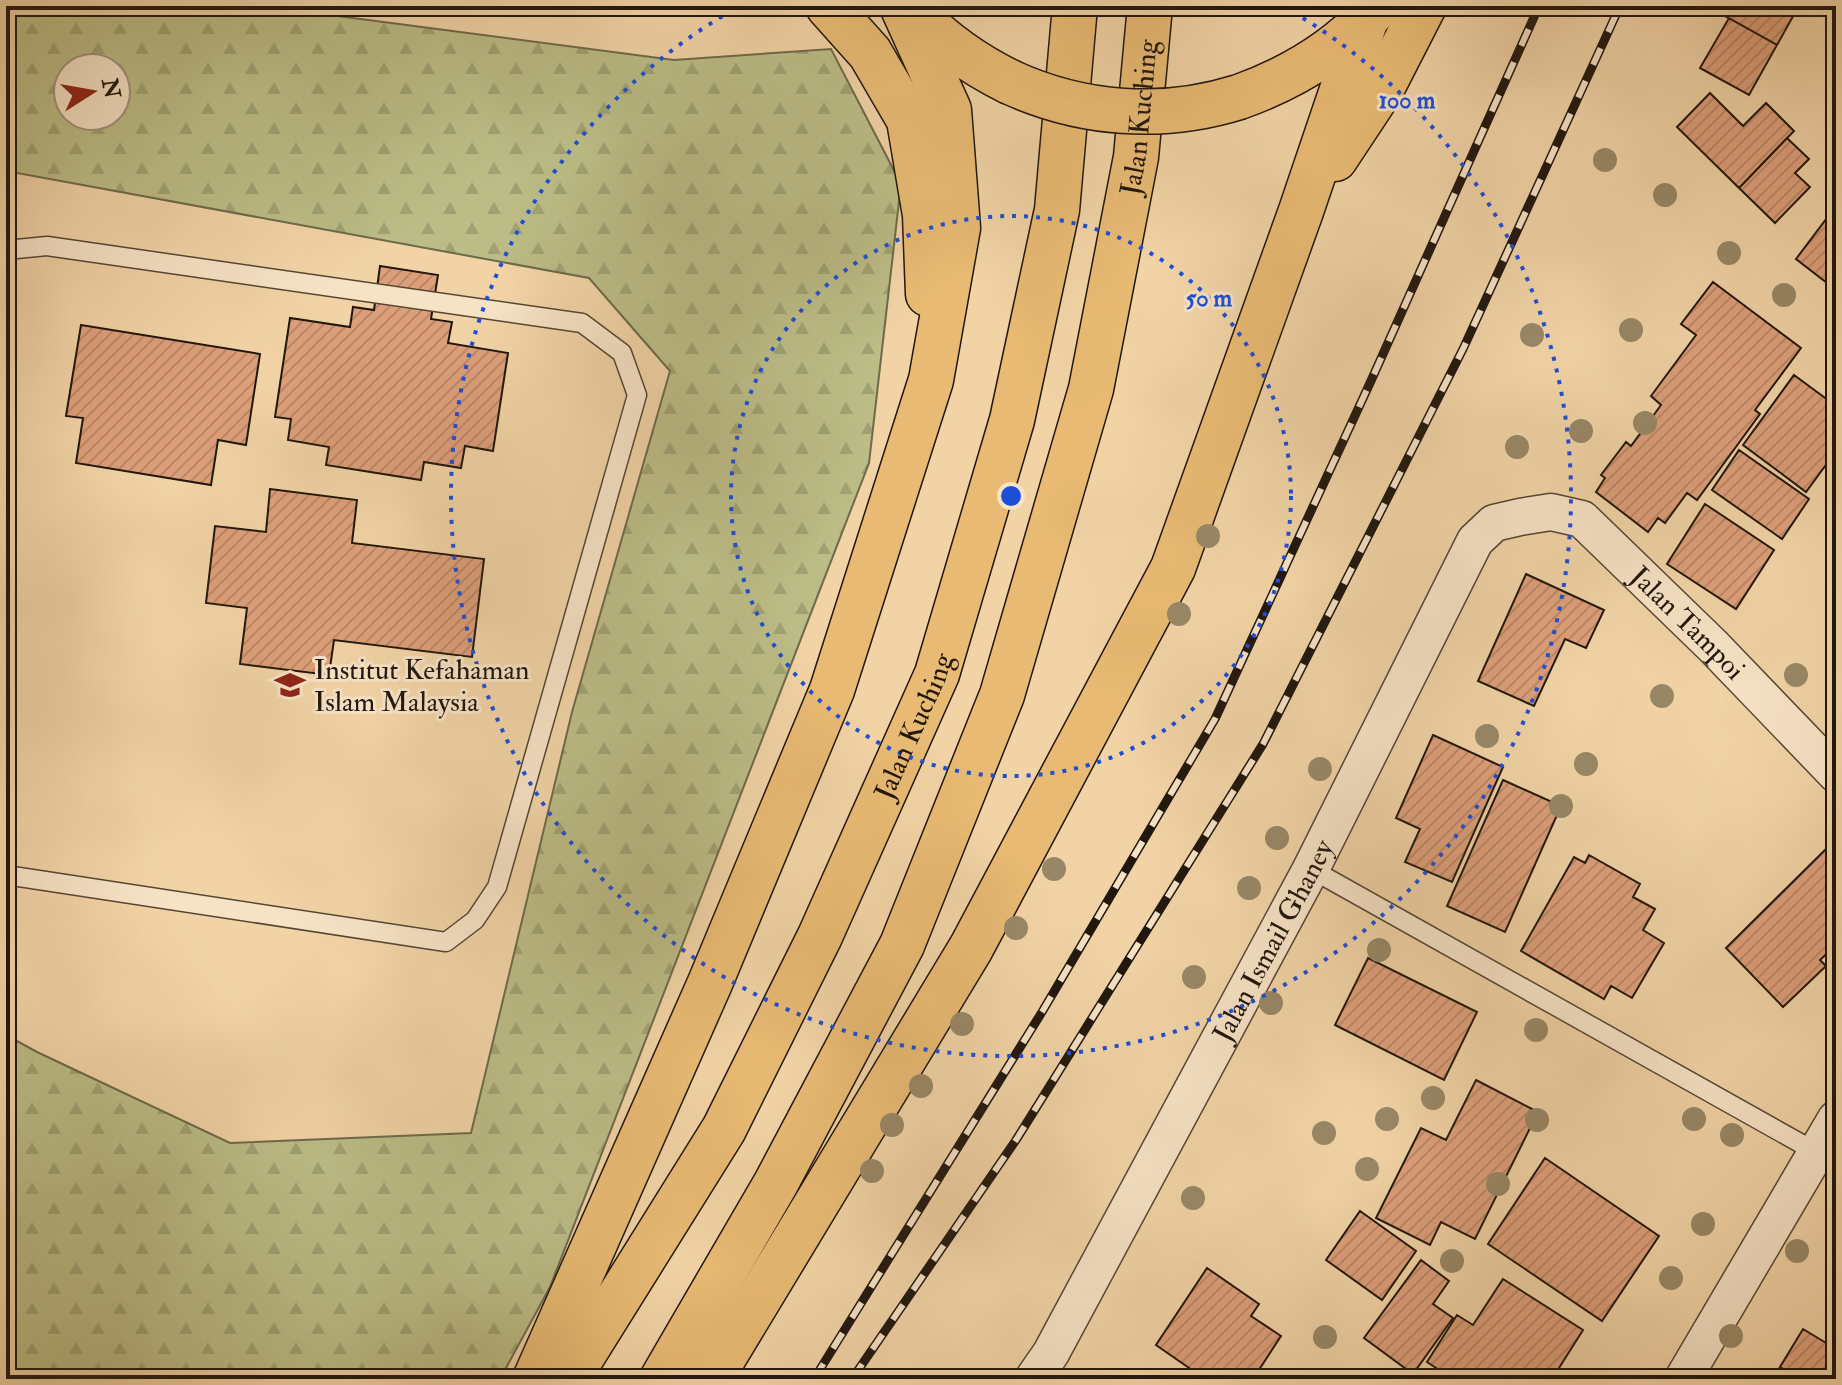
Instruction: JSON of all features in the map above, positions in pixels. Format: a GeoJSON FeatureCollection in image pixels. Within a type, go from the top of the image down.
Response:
{"type":"FeatureCollection","features":[{"type":"Feature","properties":{"kind":"main road"},"geometry":{"type":"LineString","coordinates":[[828,6],[870,53],[909,120],[925,215],[931,380]]}},
{"type":"Feature","properties":{"kind":"main road"},"geometry":{"type":"LineString","coordinates":[[535,1379],[710,983],[832,690],[931,380],[958,228],[949,110],[902,6]]}},
{"type":"Feature","properties":{"kind":"main road"},"geometry":{"type":"LineString","coordinates":[[908,6],[961,54],[1010,82],[1069,103],[1131,112],[1194,108],[1239,97],[1286,78],[1338,44],[1371,12]]}},
{"type":"Feature","properties":{"kind":"main road","name":"Jalan Kuching"},"geometry":{"type":"LineString","coordinates":[[568,1379],[724,1129],[820,936],[937,674],[1012,420],[1057,210],[1075,6]]}},
{"type":"Feature","properties":{"kind":"main road","name":"Jalan Kuching"},"geometry":{"type":"LineString","coordinates":[[662,1379],[776,1183],[902,945],[1002,695],[1091,389],[1136,157],[1150,6]]}},
{"type":"Feature","properties":{"kind":"main road"},"geometry":{"type":"LineString","coordinates":[[1301,211],[1382,88],[1424,6]]}},
{"type":"Feature","properties":{"kind":"main road"},"geometry":{"type":"LineString","coordinates":[[708,1379],[971,948],[1173,568],[1371,12]]}},
{"type":"Feature","properties":{"kind":"street","name":"Jalan Tampoi"},"geometry":{"type":"LineString","coordinates":[[1520,517],[1551,512],[1582,519],[1713,646],[1836,774]]}},
{"type":"Feature","properties":{"kind":"street","name":"Jalan Ismail Ghaney"},"geometry":{"type":"LineString","coordinates":[[1033,1379],[1058,1339],[1311,869],[1475,541],[1494,523],[1520,517]]}},
{"type":"Feature","properties":{"kind":"street"},"geometry":{"type":"LineString","coordinates":[[1683,1379],[1836,1119]]}},
{"type":"Feature","properties":{"kind":"lane"},"geometry":{"type":"LineString","coordinates":[[6,250],[47,246],[582,323],[622,353],[637,395],[497,887],[475,920],[466,927],[446,942],[6,875]]}},
{"type":"Feature","properties":{"kind":"lane"},"geometry":{"type":"LineString","coordinates":[[1311,869],[1816,1152]]}},
{"type":"Feature","properties":{"kind":"green space"},"geometry":{"type":"Polygon","coordinates":[[[6,6],[261,6],[674,60],[831,49],[901,184],[869,463],[550,1287],[500,1379],[6,1379],[6,1035],[230,1143],[471,1133],[572,712],[670,371],[589,278],[6,171],[6,6]]]}},
{"type":"Feature","properties":{"kind":"building"},"geometry":{"type":"Polygon","coordinates":[[[1707,6],[1792,6],[1797,9],[1777,45],[1707,6]]]}},
{"type":"Feature","properties":{"kind":"building"},"geometry":{"type":"Polygon","coordinates":[[[1729,18],[1777,45],[1749,95],[1700,68],[1729,18]]]}},
{"type":"Feature","properties":{"kind":"building"},"geometry":{"type":"Polygon","coordinates":[[[1710,93],[1743,126],[1766,103],[1794,131],[1739,188],[1677,127],[1710,93]]]}},
{"type":"Feature","properties":{"kind":"building"},"geometry":{"type":"Polygon","coordinates":[[[1787,138],[1809,159],[1795,173],[1810,187],[1775,223],[1739,188],[1787,138]]]}},
{"type":"Feature","properties":{"kind":"building"},"geometry":{"type":"Polygon","coordinates":[[[1836,206],[1836,290],[1796,259],[1836,206]]]}},
{"type":"Feature","properties":{"kind":"building"},"geometry":{"type":"Polygon","coordinates":[[[380,266],[438,275],[431,319],[452,322],[448,343],[508,353],[493,451],[465,446],[461,468],[424,462],[421,480],[326,465],[329,447],[288,440],[291,419],[275,417],[290,318],[350,327],[353,307],[374,310],[380,266]]]}},
{"type":"Feature","properties":{"kind":"building"},"geometry":{"type":"Polygon","coordinates":[[[1713,282],[1801,348],[1755,410],[1760,414],[1697,500],[1687,493],[1665,523],[1658,518],[1648,532],[1596,492],[1605,478],[1601,475],[1626,442],[1631,446],[1661,405],[1651,396],[1696,335],[1681,324],[1713,282]]]}},
{"type":"Feature","properties":{"kind":"building"},"geometry":{"type":"Polygon","coordinates":[[[81,325],[260,354],[246,445],[218,440],[211,485],[76,463],[83,418],[66,416],[81,325]]]}},
{"type":"Feature","properties":{"kind":"building"},"geometry":{"type":"Polygon","coordinates":[[[1794,375],[1836,406],[1836,451],[1806,492],[1743,445],[1794,375]]]}},
{"type":"Feature","properties":{"kind":"building"},"geometry":{"type":"Polygon","coordinates":[[[1739,450],[1809,499],[1782,539],[1712,490],[1739,450]]]}},
{"type":"Feature","properties":{"kind":"building"},"geometry":{"type":"Polygon","coordinates":[[[270,489],[357,500],[352,543],[484,559],[472,657],[334,640],[329,675],[240,664],[247,608],[206,603],[215,526],[266,532],[270,489]]]}},
{"type":"Feature","properties":{"kind":"building"},"geometry":{"type":"Polygon","coordinates":[[[1705,504],[1774,550],[1736,609],[1667,564],[1705,504]]]}},
{"type":"Feature","properties":{"kind":"building"},"geometry":{"type":"Polygon","coordinates":[[[1526,574],[1604,610],[1586,648],[1565,639],[1534,706],[1478,681],[1526,574]]]}},
{"type":"Feature","properties":{"kind":"building"},"geometry":{"type":"Polygon","coordinates":[[[1433,735],[1503,767],[1452,882],[1405,862],[1420,829],[1396,818],[1433,735]]]}},
{"type":"Feature","properties":{"kind":"building"},"geometry":{"type":"Polygon","coordinates":[[[1503,780],[1561,806],[1505,932],[1447,906],[1503,780]]]}},
{"type":"Feature","properties":{"kind":"building"},"geometry":{"type":"Polygon","coordinates":[[[1828,847],[1836,856],[1836,945],[1820,960],[1826,966],[1783,1007],[1726,948],[1828,847]]]}},
{"type":"Feature","properties":{"kind":"building"},"geometry":{"type":"Polygon","coordinates":[[[1589,855],[1640,884],[1633,897],[1655,909],[1643,930],[1664,943],[1632,998],[1611,986],[1604,999],[1521,951],[1574,857],[1585,863],[1589,855]]]}},
{"type":"Feature","properties":{"kind":"building"},"geometry":{"type":"Polygon","coordinates":[[[1368,958],[1477,1012],[1444,1080],[1335,1025],[1368,958]]]}},
{"type":"Feature","properties":{"kind":"building"},"geometry":{"type":"Polygon","coordinates":[[[1476,1080],[1538,1112],[1475,1239],[1441,1222],[1430,1245],[1376,1218],[1421,1128],[1446,1140],[1476,1080]]]}},
{"type":"Feature","properties":{"kind":"building"},"geometry":{"type":"Polygon","coordinates":[[[1545,1158],[1659,1236],[1602,1321],[1488,1244],[1545,1158]]]}},
{"type":"Feature","properties":{"kind":"building"},"geometry":{"type":"Polygon","coordinates":[[[1360,1211],[1416,1251],[1382,1300],[1326,1260],[1360,1211]]]}},
{"type":"Feature","properties":{"kind":"building"},"geometry":{"type":"Polygon","coordinates":[[[1421,1260],[1449,1281],[1433,1304],[1453,1318],[1413,1374],[1364,1338],[1421,1260]]]}},
{"type":"Feature","properties":{"kind":"building"},"geometry":{"type":"Polygon","coordinates":[[[1207,1268],[1259,1304],[1251,1316],[1281,1336],[1253,1379],[1205,1379],[1156,1345],[1207,1268]]]}},
{"type":"Feature","properties":{"kind":"building"},"geometry":{"type":"Polygon","coordinates":[[[1503,1279],[1583,1330],[1552,1379],[1453,1379],[1427,1362],[1457,1315],[1473,1325],[1503,1279]]]}},
{"type":"Feature","properties":{"kind":"building"},"geometry":{"type":"Polygon","coordinates":[[[1836,1308],[1836,1326],[1828,1321],[1836,1308]]]}},
{"type":"Feature","properties":{"kind":"building"},"geometry":{"type":"Polygon","coordinates":[[[1803,1329],[1836,1349],[1836,1379],[1800,1379],[1780,1367],[1803,1329]]]}},
{"type":"Feature","properties":{"kind":"building"},"geometry":{"type":"Polygon","coordinates":[[[1780,1367],[1800,1379],[1773,1379],[1780,1367]]]}},
{"type":"Feature","properties":{"kind":"railway"},"geometry":{"type":"LineString","coordinates":[[814,1379],[1042,1012],[1215,719],[1539,6]]}},
{"type":"Feature","properties":{"kind":"railway"},"geometry":{"type":"LineString","coordinates":[[852,1379],[1016,1140],[1263,744],[1463,349],[1620,6]]}},
{"type":"Feature","properties":{"kind":"place","name":"Institut Kefahaman Islam Malaysia"},"geometry":{"type":"Point","coordinates":[290,685]}}]}
